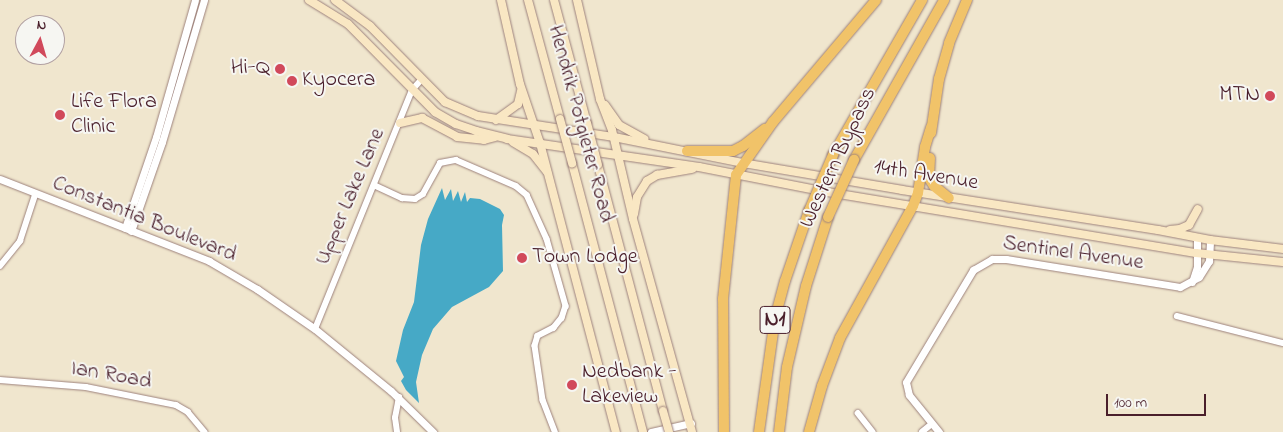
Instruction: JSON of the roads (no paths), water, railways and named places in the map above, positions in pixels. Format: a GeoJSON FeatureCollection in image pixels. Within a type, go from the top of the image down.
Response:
{"type":"FeatureCollection","features":[{"type":"Feature","properties":{"kind":"highway"},"geometry":{"type":"LineString","coordinates":[[724,432],[723,299],[736,175],[773,122],[876,0]]}},
{"type":"Feature","properties":{"kind":"highway","name":"Western Bypass"},"geometry":{"type":"LineString","coordinates":[[759,432],[775,318],[785,281],[809,211],[833,155],[922,0]]}},
{"type":"Feature","properties":{"kind":"highway","name":"Western Bypass"},"geometry":{"type":"LineString","coordinates":[[779,432],[787,367],[806,286],[828,217],[854,160],[944,0]]}},
{"type":"Feature","properties":{"kind":"highway"},"geometry":{"type":"LineString","coordinates":[[949,198],[934,186],[929,178],[931,127],[934,100],[945,56],[967,0]]}},
{"type":"Feature","properties":{"kind":"highway"},"geometry":{"type":"LineString","coordinates":[[687,151],[733,150],[743,146],[773,122]]}},
{"type":"Feature","properties":{"kind":"highway"},"geometry":{"type":"LineString","coordinates":[[809,432],[822,386],[840,338],[913,206],[918,193],[924,147],[931,127]]}},
{"type":"Feature","properties":{"kind":"main road"},"geometry":{"type":"LineString","coordinates":[[309,0],[348,24],[435,112],[450,122],[507,139],[533,154],[548,173]]}},
{"type":"Feature","properties":{"kind":"main road","name":"14th Avenue"},"geometry":{"type":"LineString","coordinates":[[335,0],[370,26],[445,102],[460,110],[496,120],[614,137],[743,163],[918,193],[1158,230],[1210,240],[1283,249]]}},
{"type":"Feature","properties":{"kind":"main road"},"geometry":{"type":"LineString","coordinates":[[501,0],[520,84],[540,143],[616,432]]}},
{"type":"Feature","properties":{"kind":"main road","name":"Hendrik Potgieter Road"},"geometry":{"type":"LineString","coordinates":[[528,0],[643,432]]}},
{"type":"Feature","properties":{"kind":"main road","name":"Hendrik Potgieter Road"},"geometry":{"type":"LineString","coordinates":[[554,0],[669,432]]}},
{"type":"Feature","properties":{"kind":"main road"},"geometry":{"type":"LineString","coordinates":[[577,0],[600,99],[614,137],[633,218],[692,432]]}},
{"type":"Feature","properties":{"kind":"main road"},"geometry":{"type":"LineString","coordinates":[[496,120],[518,104],[521,99],[520,84]]}},
{"type":"Feature","properties":{"kind":"main road"},"geometry":{"type":"LineString","coordinates":[[600,99],[624,128],[658,145]]}},
{"type":"Feature","properties":{"kind":"main road"},"geometry":{"type":"LineString","coordinates":[[400,123],[422,118],[457,137],[484,140],[496,136]]}},
{"type":"Feature","properties":{"kind":"main road","name":"14th Avenue"},"geometry":{"type":"LineString","coordinates":[[507,139],[618,157],[699,167],[913,206],[1196,253],[1283,262]]}},
{"type":"Feature","properties":{"kind":"main road"},"geometry":{"type":"LineString","coordinates":[[633,218],[637,197],[647,181],[657,176],[699,167]]}},
{"type":"Feature","properties":{"kind":"main road"},"geometry":{"type":"LineString","coordinates":[[1158,230],[1186,227],[1193,220],[1198,209]]}},
{"type":"Feature","properties":{"kind":"street"},"geometry":{"type":"LineString","coordinates":[[128,230],[195,0]]}},
{"type":"Feature","properties":{"kind":"street"},"geometry":{"type":"LineString","coordinates":[[128,230],[162,142],[204,0]]}},
{"type":"Feature","properties":{"kind":"street","name":"Upper Lake Lane"},"geometry":{"type":"LineString","coordinates":[[315,329],[412,90],[422,80]]}},
{"type":"Feature","properties":{"kind":"street"},"geometry":{"type":"LineString","coordinates":[[374,185],[402,198],[415,199],[423,194],[440,163],[456,160],[516,186],[527,195],[547,239],[566,306],[562,318],[554,328],[538,336],[535,346],[543,400],[555,432]]}},
{"type":"Feature","properties":{"kind":"street","name":"Constantia Boulevard"},"geometry":{"type":"LineString","coordinates":[[0,179],[209,261],[257,289],[315,329],[399,397],[433,432]]}},
{"type":"Feature","properties":{"kind":"street"},"geometry":{"type":"LineString","coordinates":[[0,266],[20,241],[35,194]]}},
{"type":"Feature","properties":{"kind":"street"},"geometry":{"type":"LineString","coordinates":[[1192,282],[1197,267],[1197,238]]}},
{"type":"Feature","properties":{"kind":"street"},"geometry":{"type":"LineString","coordinates":[[1192,282],[1199,277],[1208,261],[1210,240]]}},
{"type":"Feature","properties":{"kind":"street","name":"Sentinel Avenue"},"geometry":{"type":"LineString","coordinates":[[936,429],[909,395],[906,382],[973,270],[992,259],[1174,287],[1184,287],[1192,282]]}},
{"type":"Feature","properties":{"kind":"street"},"geometry":{"type":"LineString","coordinates":[[1177,316],[1283,343]]}},
{"type":"Feature","properties":{"kind":"street","name":"Ian Road"},"geometry":{"type":"LineString","coordinates":[[0,380],[86,387],[176,405],[188,412],[205,432]]}},
{"type":"Feature","properties":{"kind":"street"},"geometry":{"type":"LineString","coordinates":[[397,432],[395,418],[399,397]]}},
{"type":"Feature","properties":{"kind":"street"},"geometry":{"type":"LineString","coordinates":[[858,413],[872,431]]}},
{"type":"Feature","properties":{"kind":"street"},"geometry":{"type":"LineString","coordinates":[[651,432],[690,423]]}},
{"type":"Feature","properties":{"kind":"street"},"geometry":{"type":"LineString","coordinates":[[922,432],[936,429]]}},
{"type":"Feature","properties":{"kind":"water"},"geometry":{"type":"Polygon","coordinates":[[[442,188],[445,200],[451,189],[453,201],[458,191],[461,202],[465,192],[467,202],[470,198],[480,199],[500,209],[504,215],[502,225],[503,271],[489,287],[452,307],[433,329],[422,355],[416,382],[419,403],[406,390],[401,381],[404,377],[396,361],[403,330],[414,302],[421,245],[428,219],[442,188]]]}},
{"type":"Feature","properties":{"kind":"place","name":"Hi-Q"},"geometry":{"type":"Point","coordinates":[280,69]}},
{"type":"Feature","properties":{"kind":"place","name":"Kyocera"},"geometry":{"type":"Point","coordinates":[292,81]}},
{"type":"Feature","properties":{"kind":"place","name":"MTN"},"geometry":{"type":"Point","coordinates":[1270,96]}},
{"type":"Feature","properties":{"kind":"place","name":"Life Flora Clinic"},"geometry":{"type":"Point","coordinates":[60,115]}},
{"type":"Feature","properties":{"kind":"place","name":"Town Lodge"},"geometry":{"type":"Point","coordinates":[522,258]}},
{"type":"Feature","properties":{"kind":"place","name":"Nedbank - Lakeview"},"geometry":{"type":"Point","coordinates":[572,385]}}]}
